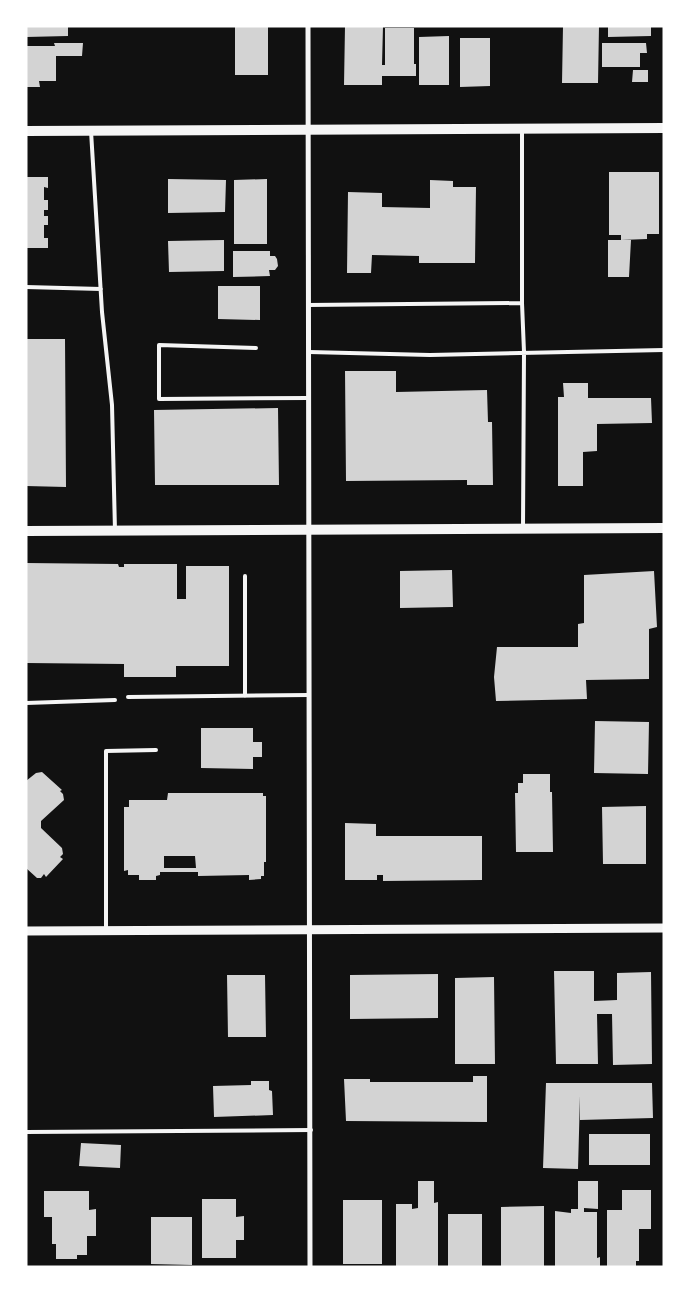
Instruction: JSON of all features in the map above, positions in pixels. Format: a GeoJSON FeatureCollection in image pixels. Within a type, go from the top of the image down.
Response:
{"type":"FeatureCollection","features":[{"type":"Feature","properties":{"kind":"main road"},"geometry":{"type":"LineString","coordinates":[[26,131],[664,128]]}},
{"type":"Feature","properties":{"kind":"main road"},"geometry":{"type":"LineString","coordinates":[[26,531],[664,528]]}},
{"type":"Feature","properties":{"kind":"street"},"geometry":{"type":"LineString","coordinates":[[308,26],[310,1267]]}},
{"type":"Feature","properties":{"kind":"street"},"geometry":{"type":"LineString","coordinates":[[26,931],[664,928]]}},
{"type":"Feature","properties":{"kind":"lane"},"geometry":{"type":"LineString","coordinates":[[522,129],[523,528]]}},
{"type":"Feature","properties":{"kind":"lane"},"geometry":{"type":"LineString","coordinates":[[91,131],[101,289],[112,406],[115,530]]}},
{"type":"Feature","properties":{"kind":"lane"},"geometry":{"type":"LineString","coordinates":[[26,287],[101,289]]}},
{"type":"Feature","properties":{"kind":"lane"},"geometry":{"type":"LineString","coordinates":[[308,305],[522,303]]}},
{"type":"Feature","properties":{"kind":"lane"},"geometry":{"type":"LineString","coordinates":[[256,348],[159,345],[158,399],[309,398]]}},
{"type":"Feature","properties":{"kind":"lane"},"geometry":{"type":"LineString","coordinates":[[309,352],[430,355],[664,350]]}},
{"type":"Feature","properties":{"kind":"lane"},"geometry":{"type":"LineString","coordinates":[[245,576],[245,696]]}},
{"type":"Feature","properties":{"kind":"lane"},"geometry":{"type":"LineString","coordinates":[[128,697],[309,696]]}},
{"type":"Feature","properties":{"kind":"lane"},"geometry":{"type":"LineString","coordinates":[[26,703],[116,700]]}},
{"type":"Feature","properties":{"kind":"lane"},"geometry":{"type":"LineString","coordinates":[[106,930],[106,751],[156,750]]}},
{"type":"Feature","properties":{"kind":"lane"},"geometry":{"type":"LineString","coordinates":[[26,1132],[311,1130]]}},
{"type":"Feature","properties":{"kind":"building"},"geometry":{"type":"Polygon","coordinates":[[[26,26],[68,26],[68,36],[26,37],[26,26]]]}},
{"type":"Feature","properties":{"kind":"building"},"geometry":{"type":"Polygon","coordinates":[[[235,26],[268,26],[268,75],[235,75],[235,26]]]}},
{"type":"Feature","properties":{"kind":"building"},"geometry":{"type":"Polygon","coordinates":[[[345,26],[383,26],[382,65],[385,65],[385,28],[414,28],[416,76],[382,76],[382,85],[344,85],[345,26]]]}},
{"type":"Feature","properties":{"kind":"building"},"geometry":{"type":"Polygon","coordinates":[[[563,26],[599,26],[598,83],[562,83],[563,26]]]}},
{"type":"Feature","properties":{"kind":"building"},"geometry":{"type":"Polygon","coordinates":[[[608,26],[651,26],[651,36],[608,37],[608,26]]]}},
{"type":"Feature","properties":{"kind":"building"},"geometry":{"type":"Polygon","coordinates":[[[449,36],[449,85],[419,85],[419,37],[449,36]]]}},
{"type":"Feature","properties":{"kind":"building"},"geometry":{"type":"Polygon","coordinates":[[[460,38],[490,38],[490,86],[460,87],[460,38]]]}},
{"type":"Feature","properties":{"kind":"building"},"geometry":{"type":"Polygon","coordinates":[[[54,43],[83,43],[82,56],[56,56],[56,81],[39,81],[40,87],[26,87],[26,46],[55,46],[54,43]]]}},
{"type":"Feature","properties":{"kind":"building"},"geometry":{"type":"Polygon","coordinates":[[[602,43],[646,43],[647,53],[640,53],[640,67],[602,67],[602,43]]]}},
{"type":"Feature","properties":{"kind":"building"},"geometry":{"type":"Polygon","coordinates":[[[633,70],[648,70],[648,82],[632,82],[633,70]]]}},
{"type":"Feature","properties":{"kind":"building"},"geometry":{"type":"Polygon","coordinates":[[[609,172],[659,172],[659,234],[647,234],[647,239],[621,240],[621,235],[609,235],[609,172]]]}},
{"type":"Feature","properties":{"kind":"building"},"geometry":{"type":"Polygon","coordinates":[[[26,177],[48,177],[48,188],[44,187],[44,200],[48,200],[48,210],[44,210],[44,216],[48,216],[48,225],[44,225],[44,238],[48,238],[48,248],[26,248],[26,177]]]}},
{"type":"Feature","properties":{"kind":"building"},"geometry":{"type":"Polygon","coordinates":[[[168,179],[226,180],[225,212],[168,213],[168,179]]]}},
{"type":"Feature","properties":{"kind":"building"},"geometry":{"type":"Polygon","coordinates":[[[267,179],[267,244],[234,244],[234,180],[267,179]]]}},
{"type":"Feature","properties":{"kind":"building"},"geometry":{"type":"Polygon","coordinates":[[[430,180],[453,181],[453,187],[476,187],[475,263],[419,263],[419,256],[372,255],[371,273],[347,273],[348,192],[382,193],[382,207],[430,208],[430,180]]]}},
{"type":"Feature","properties":{"kind":"building"},"geometry":{"type":"Polygon","coordinates":[[[224,240],[224,271],[169,272],[168,241],[224,240]]]}},
{"type":"Feature","properties":{"kind":"building"},"geometry":{"type":"Polygon","coordinates":[[[608,240],[631,240],[629,277],[608,277],[608,240]]]}},
{"type":"Feature","properties":{"kind":"building"},"geometry":{"type":"Polygon","coordinates":[[[233,251],[270,251],[270,256],[275,256],[277,259],[278,266],[275,270],[269,270],[270,276],[233,277],[233,251]]]}},
{"type":"Feature","properties":{"kind":"building"},"geometry":{"type":"Polygon","coordinates":[[[218,286],[260,286],[260,320],[218,319],[218,286]]]}},
{"type":"Feature","properties":{"kind":"building"},"geometry":{"type":"Polygon","coordinates":[[[26,339],[65,339],[66,487],[26,486],[26,339]]]}},
{"type":"Feature","properties":{"kind":"building"},"geometry":{"type":"Polygon","coordinates":[[[345,371],[396,371],[396,392],[487,390],[488,422],[492,422],[493,485],[467,485],[467,480],[346,481],[345,371]]]}},
{"type":"Feature","properties":{"kind":"building"},"geometry":{"type":"Polygon","coordinates":[[[563,383],[588,383],[588,398],[651,398],[652,423],[597,424],[597,451],[583,452],[583,486],[558,486],[558,397],[564,397],[563,383]]]}},
{"type":"Feature","properties":{"kind":"building"},"geometry":{"type":"Polygon","coordinates":[[[278,408],[279,485],[155,485],[154,410],[278,408]]]}},
{"type":"Feature","properties":{"kind":"building"},"geometry":{"type":"Polygon","coordinates":[[[26,563],[118,564],[119,567],[124,567],[124,564],[177,564],[177,599],[186,599],[186,566],[229,566],[229,666],[176,666],[176,677],[124,677],[124,664],[26,663],[26,563]]]}},
{"type":"Feature","properties":{"kind":"building"},"geometry":{"type":"Polygon","coordinates":[[[452,570],[453,607],[400,608],[400,571],[452,570]]]}},
{"type":"Feature","properties":{"kind":"building"},"geometry":{"type":"Polygon","coordinates":[[[654,571],[657,627],[649,629],[649,679],[586,680],[587,699],[496,701],[494,677],[497,647],[578,647],[578,624],[584,623],[584,575],[654,571]]]}},
{"type":"Feature","properties":{"kind":"building"},"geometry":{"type":"Polygon","coordinates":[[[595,721],[649,722],[648,774],[594,773],[595,721]]]}},
{"type":"Feature","properties":{"kind":"building"},"geometry":{"type":"Polygon","coordinates":[[[201,728],[253,728],[253,742],[262,742],[262,757],[253,757],[253,769],[201,768],[201,728]]]}},
{"type":"Feature","properties":{"kind":"building"},"geometry":{"type":"Polygon","coordinates":[[[42,772],[62,790],[60,791],[63,794],[64,800],[41,821],[41,828],[62,848],[63,854],[60,857],[63,859],[46,877],[44,874],[41,878],[37,878],[26,868],[26,781],[36,773],[42,772]]]}},
{"type":"Feature","properties":{"kind":"building"},"geometry":{"type":"Polygon","coordinates":[[[523,774],[550,774],[553,852],[516,852],[515,793],[518,793],[518,783],[523,783],[523,774]]]}},
{"type":"Feature","properties":{"kind":"building"},"geometry":{"type":"Polygon","coordinates":[[[168,793],[263,793],[263,796],[266,796],[266,862],[264,862],[264,876],[261,876],[261,879],[249,880],[249,875],[198,876],[198,872],[160,872],[160,875],[156,876],[156,880],[139,880],[139,875],[128,875],[128,870],[124,871],[124,807],[129,807],[129,800],[167,800],[168,793]],[[164,856],[164,868],[196,868],[195,856],[164,856]]]}},
{"type":"Feature","properties":{"kind":"building"},"geometry":{"type":"Polygon","coordinates":[[[646,806],[646,864],[603,864],[602,807],[646,806]]]}},
{"type":"Feature","properties":{"kind":"building"},"geometry":{"type":"Polygon","coordinates":[[[345,823],[376,824],[376,836],[482,836],[482,880],[383,881],[383,875],[377,875],[377,880],[345,880],[345,823]]]}},
{"type":"Feature","properties":{"kind":"building"},"geometry":{"type":"Polygon","coordinates":[[[554,971],[594,971],[594,1001],[617,1000],[617,973],[651,972],[652,1064],[613,1065],[612,1014],[597,1014],[598,1064],[556,1064],[554,971]]]}},
{"type":"Feature","properties":{"kind":"building"},"geometry":{"type":"Polygon","coordinates":[[[438,974],[438,1018],[350,1019],[350,975],[438,974]]]}},
{"type":"Feature","properties":{"kind":"building"},"geometry":{"type":"Polygon","coordinates":[[[227,975],[265,975],[266,1037],[228,1037],[227,975]]]}},
{"type":"Feature","properties":{"kind":"building"},"geometry":{"type":"Polygon","coordinates":[[[494,977],[495,1064],[455,1064],[455,978],[494,977]]]}},
{"type":"Feature","properties":{"kind":"building"},"geometry":{"type":"Polygon","coordinates":[[[473,1076],[487,1076],[487,1122],[346,1121],[344,1079],[370,1079],[370,1082],[473,1082],[473,1076]]]}},
{"type":"Feature","properties":{"kind":"building"},"geometry":{"type":"Polygon","coordinates":[[[251,1081],[269,1081],[269,1090],[272,1091],[273,1115],[214,1117],[213,1086],[251,1085],[251,1081]]]}},
{"type":"Feature","properties":{"kind":"building"},"geometry":{"type":"Polygon","coordinates":[[[546,1083],[652,1083],[653,1118],[580,1120],[580,1096],[578,1169],[543,1168],[546,1083]]]}},
{"type":"Feature","properties":{"kind":"building"},"geometry":{"type":"Polygon","coordinates":[[[589,1134],[650,1134],[650,1165],[589,1165],[589,1134]]]}},
{"type":"Feature","properties":{"kind":"building"},"geometry":{"type":"Polygon","coordinates":[[[81,1143],[121,1145],[120,1168],[79,1166],[81,1143]]]}},
{"type":"Feature","properties":{"kind":"building"},"geometry":{"type":"Polygon","coordinates":[[[418,1181],[434,1181],[434,1203],[438,1202],[438,1267],[396,1267],[396,1204],[412,1204],[412,1209],[418,1208],[418,1181]]]}},
{"type":"Feature","properties":{"kind":"building"},"geometry":{"type":"Polygon","coordinates":[[[578,1181],[598,1181],[598,1209],[584,1208],[584,1212],[597,1212],[597,1258],[600,1257],[600,1267],[555,1267],[555,1211],[571,1213],[571,1209],[578,1209],[578,1181]]]}},
{"type":"Feature","properties":{"kind":"building"},"geometry":{"type":"Polygon","coordinates":[[[622,1190],[651,1190],[651,1229],[639,1229],[639,1261],[636,1261],[636,1267],[607,1267],[607,1210],[622,1210],[622,1190]]]}},
{"type":"Feature","properties":{"kind":"building"},"geometry":{"type":"Polygon","coordinates":[[[44,1191],[89,1191],[89,1210],[96,1209],[96,1236],[87,1236],[87,1255],[77,1255],[77,1259],[56,1259],[56,1244],[52,1244],[52,1217],[44,1217],[44,1191]]]}},
{"type":"Feature","properties":{"kind":"building"},"geometry":{"type":"Polygon","coordinates":[[[202,1199],[236,1199],[236,1217],[244,1216],[244,1240],[236,1240],[236,1258],[202,1258],[202,1199]]]}},
{"type":"Feature","properties":{"kind":"building"},"geometry":{"type":"Polygon","coordinates":[[[343,1200],[382,1200],[382,1264],[343,1264],[343,1200]]]}},
{"type":"Feature","properties":{"kind":"building"},"geometry":{"type":"Polygon","coordinates":[[[544,1206],[544,1267],[501,1267],[501,1207],[544,1206]]]}},
{"type":"Feature","properties":{"kind":"building"},"geometry":{"type":"Polygon","coordinates":[[[448,1214],[482,1214],[482,1267],[448,1267],[448,1214]]]}},
{"type":"Feature","properties":{"kind":"building"},"geometry":{"type":"Polygon","coordinates":[[[151,1217],[192,1217],[192,1265],[151,1264],[151,1217]]]}}]}
